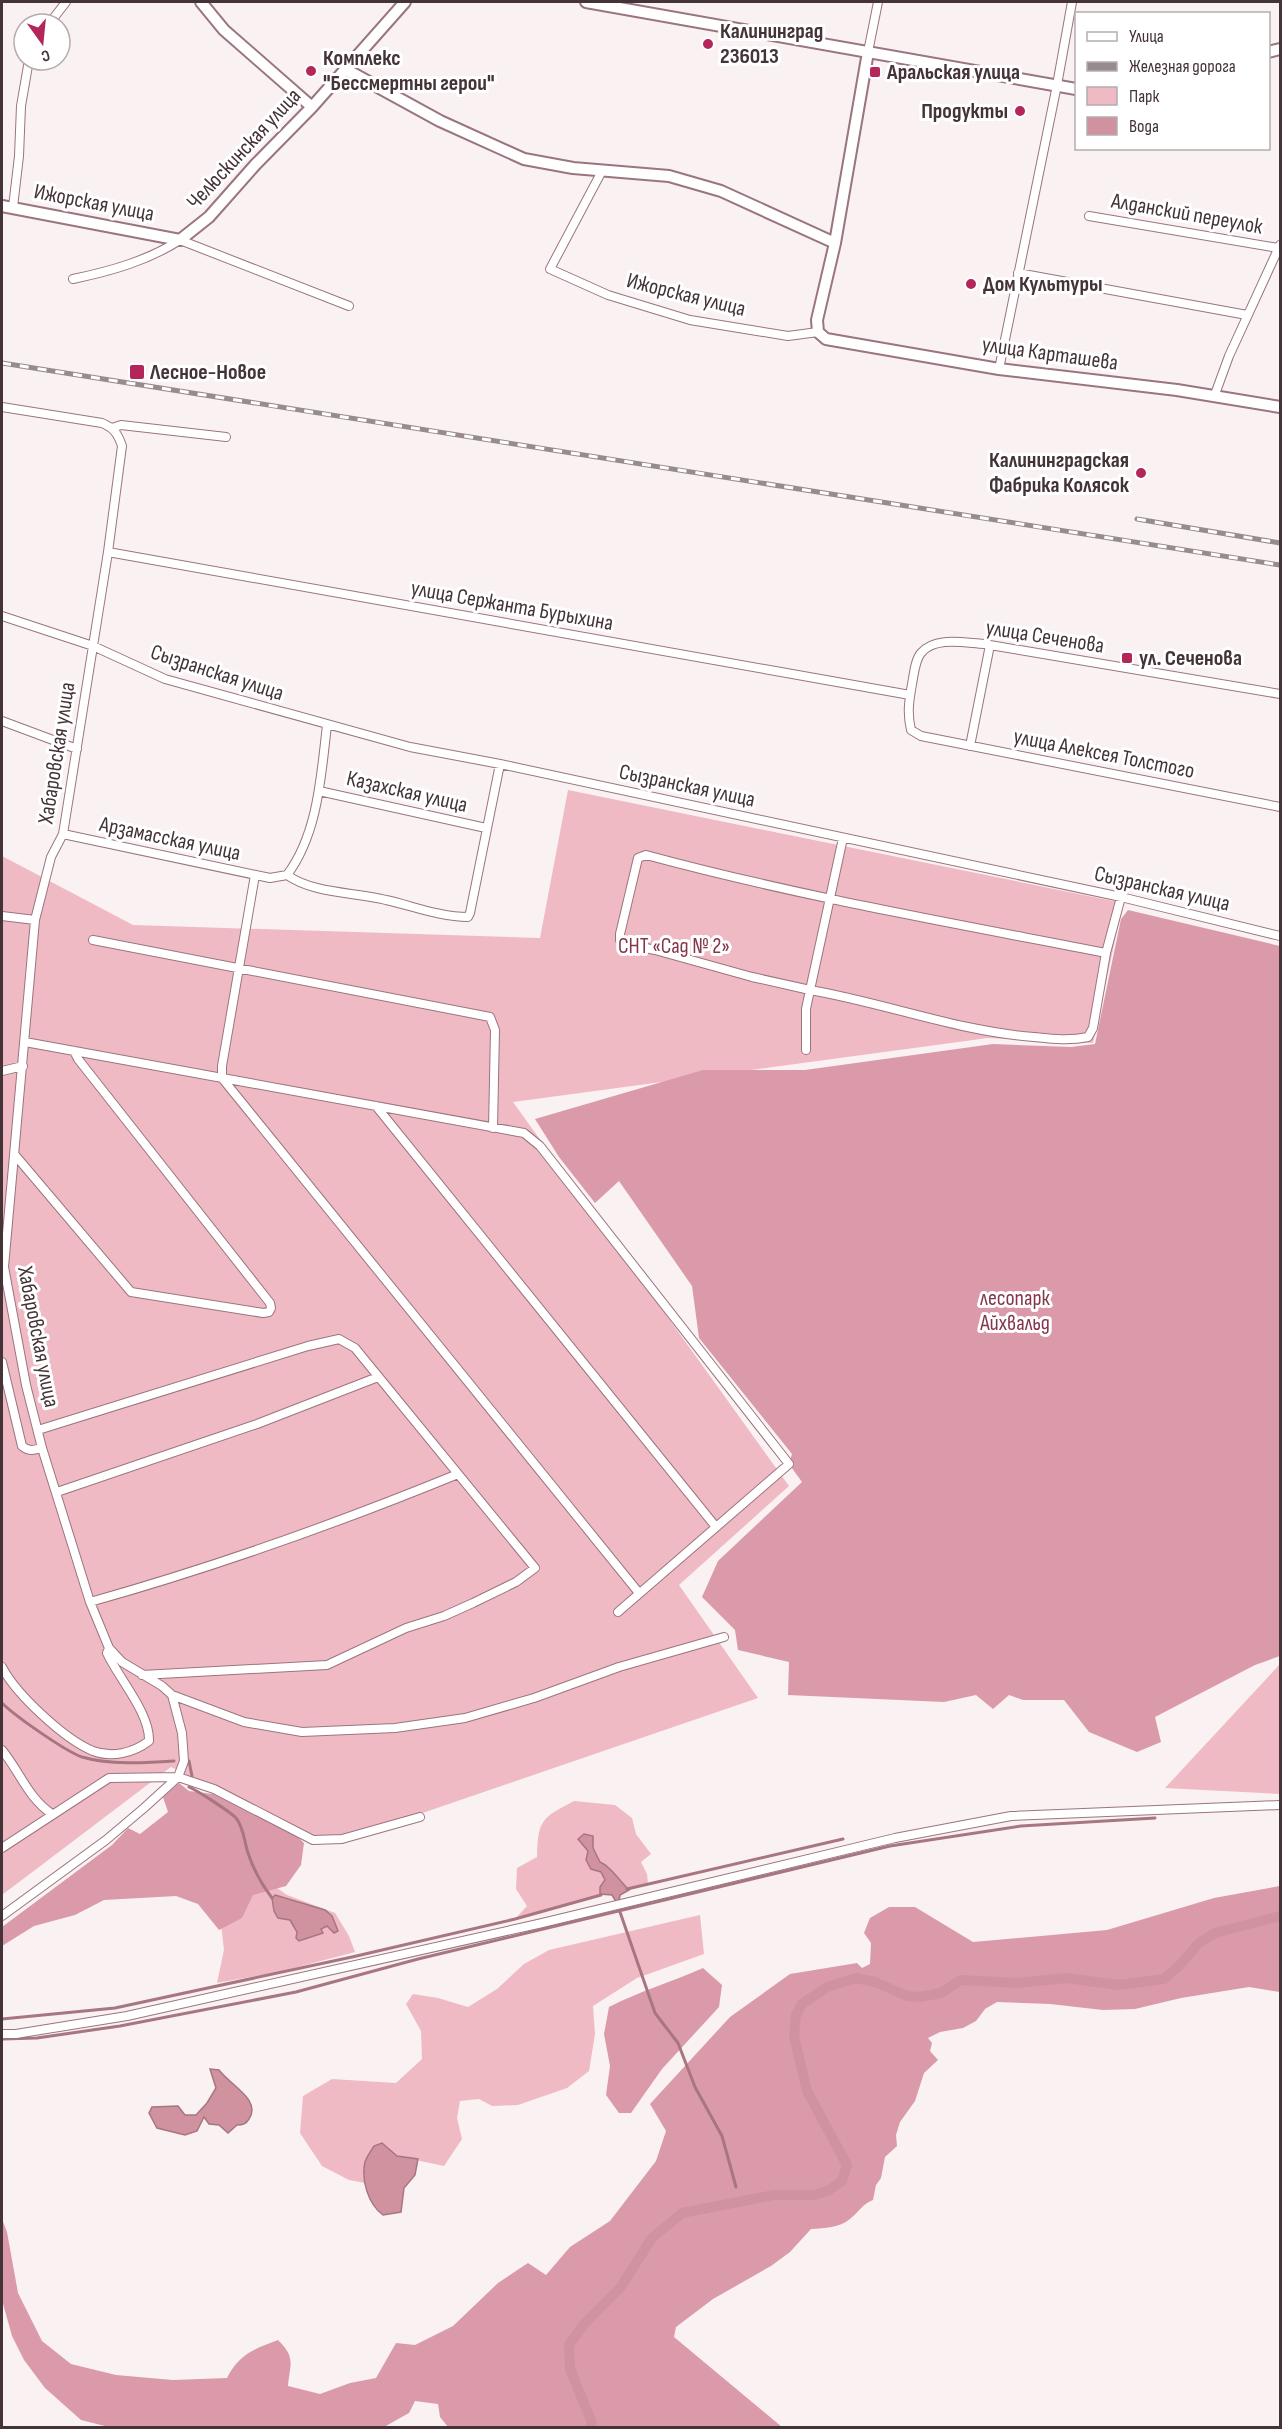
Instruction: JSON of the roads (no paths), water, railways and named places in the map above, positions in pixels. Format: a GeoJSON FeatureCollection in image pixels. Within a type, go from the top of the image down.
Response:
{"type":"FeatureCollection","features":[{"type":"Feature","properties":{"kind":"main road"},"geometry":{"type":"LineString","coordinates":[[201,2],[224,30],[312,107]]}},
{"type":"Feature","properties":{"kind":"main road","name":"Челюскинская улица"},"geometry":{"type":"LineString","coordinates":[[180,240],[209,217],[255,165],[312,107],[405,2]]}},
{"type":"Feature","properties":{"kind":"main road"},"geometry":{"type":"LineString","coordinates":[[586,2],[1075,89]]}},
{"type":"Feature","properties":{"kind":"main road"},"geometry":{"type":"LineString","coordinates":[[818,332],[817,320],[835,243],[868,52]]}},
{"type":"Feature","properties":{"kind":"main road"},"geometry":{"type":"LineString","coordinates":[[345,69],[440,121],[524,159],[602,171],[669,176],[721,191],[835,243]]}},
{"type":"Feature","properties":{"kind":"main road","name":"Ижорская улица"},"geometry":{"type":"LineString","coordinates":[[7,206],[180,240]]}},
{"type":"Feature","properties":{"kind":"main road","name":"улица Карташева"},"geometry":{"type":"LineString","coordinates":[[818,332],[826,339],[999,369],[1177,390],[1281,407]]}},
{"type":"Feature","properties":{"kind":"street"},"geometry":{"type":"LineString","coordinates":[[868,52],[878,2]]}},
{"type":"Feature","properties":{"kind":"street"},"geometry":{"type":"LineString","coordinates":[[999,369],[1072,2]]}},
{"type":"Feature","properties":{"kind":"street"},"geometry":{"type":"LineString","coordinates":[[7,206],[19,156],[21,106],[26,72]]}},
{"type":"Feature","properties":{"kind":"street","name":"Ижорская улица"},"geometry":{"type":"LineString","coordinates":[[602,171],[550,269],[608,295],[690,320],[788,336],[818,332]]}},
{"type":"Feature","properties":{"kind":"street","name":"Алданский переулок"},"geometry":{"type":"LineString","coordinates":[[1089,216],[1279,247]]}},
{"type":"Feature","properties":{"kind":"street"},"geometry":{"type":"LineString","coordinates":[[73,279],[136,263],[180,240],[349,306]]}},
{"type":"Feature","properties":{"kind":"street"},"geometry":{"type":"LineString","coordinates":[[1214,397],[1246,315],[1279,247]]}},
{"type":"Feature","properties":{"kind":"street"},"geometry":{"type":"LineString","coordinates":[[1018,273],[1246,315]]}},
{"type":"Feature","properties":{"kind":"street"},"geometry":{"type":"LineString","coordinates":[[2,407],[102,423],[112,428],[121,424],[226,437]]}},
{"type":"Feature","properties":{"kind":"street","name":"Хабаровская улица"},"geometry":{"type":"LineString","coordinates":[[2,1667],[7,1677],[32,1705],[74,1740],[94,1751],[117,1755],[138,1749],[149,1741],[143,1717],[107,1653],[109,1648],[90,1602],[42,1448],[26,1385],[4,1267],[34,920],[51,857],[63,834],[77,749],[122,458],[122,446],[118,435],[112,428]]}},
{"type":"Feature","properties":{"kind":"street","name":"улица Сержанта Бурыхина"},"geometry":{"type":"LineString","coordinates":[[108,552],[910,695]]}},
{"type":"Feature","properties":{"kind":"street","name":"Сызранская улица"},"geometry":{"type":"LineString","coordinates":[[2,616],[93,646],[165,679],[327,726],[410,747],[500,764],[1120,897],[1281,936]]}},
{"type":"Feature","properties":{"kind":"street","name":"улица Сеченова"},"geometry":{"type":"LineString","coordinates":[[921,736],[911,730],[907,714],[920,653],[931,645],[954,642],[990,645],[1281,693]]}},
{"type":"Feature","properties":{"kind":"street"},"geometry":{"type":"LineString","coordinates":[[969,746],[990,645]]}},
{"type":"Feature","properties":{"kind":"street"},"geometry":{"type":"LineString","coordinates":[[2,721],[77,749]]}},
{"type":"Feature","properties":{"kind":"street"},"geometry":{"type":"LineString","coordinates":[[327,726],[319,791],[300,858],[287,875],[295,881],[339,892],[383,899],[452,917],[468,917],[470,914],[500,764]]}},
{"type":"Feature","properties":{"kind":"street","name":"улица Алексея Толстого"},"geometry":{"type":"LineString","coordinates":[[921,736],[1281,807]]}},
{"type":"Feature","properties":{"kind":"street","name":"Казахская улица"},"geometry":{"type":"LineString","coordinates":[[319,791],[486,828]]}},
{"type":"Feature","properties":{"kind":"street","name":"Арзамасская улица"},"geometry":{"type":"LineString","coordinates":[[63,834],[270,878],[287,875]]}},
{"type":"Feature","properties":{"kind":"street"},"geometry":{"type":"LineString","coordinates":[[806,1050],[810,990],[843,838]]}},
{"type":"Feature","properties":{"kind":"street"},"geometry":{"type":"LineString","coordinates":[[1106,953],[754,884],[646,855],[640,856],[636,863],[620,940],[623,943],[752,977],[847,996],[940,1022],[1010,1036],[1070,1041],[1088,1037],[1093,1028],[1106,953],[1120,897]]}},
{"type":"Feature","properties":{"kind":"street"},"geometry":{"type":"LineString","coordinates":[[255,875],[222,1066],[222,1078],[639,1593]]}},
{"type":"Feature","properties":{"kind":"street"},"geometry":{"type":"LineString","coordinates":[[2,916],[34,920]]}},
{"type":"Feature","properties":{"kind":"street"},"geometry":{"type":"LineString","coordinates":[[93,940],[490,1017],[495,1030],[493,1128]]}},
{"type":"Feature","properties":{"kind":"street"},"geometry":{"type":"LineString","coordinates":[[25,1042],[524,1133],[540,1146],[789,1464],[618,1612]]}},
{"type":"Feature","properties":{"kind":"street"},"geometry":{"type":"LineString","coordinates":[[15,1155],[131,1292],[263,1313],[268,1312],[271,1308],[270,1303],[78,1059],[75,1051]]}},
{"type":"Feature","properties":{"kind":"street"},"geometry":{"type":"LineString","coordinates":[[2,1071],[23,1066]]}},
{"type":"Feature","properties":{"kind":"street"},"geometry":{"type":"LineString","coordinates":[[376,1106],[716,1527]]}},
{"type":"Feature","properties":{"kind":"street"},"geometry":{"type":"LineString","coordinates":[[38,1430],[308,1346],[339,1339],[355,1348],[535,1568],[516,1582],[444,1616],[406,1628],[327,1665],[140,1675]]}},
{"type":"Feature","properties":{"kind":"street"},"geometry":{"type":"LineString","coordinates":[[2,1362],[22,1446],[26,1450],[42,1448]]}},
{"type":"Feature","properties":{"kind":"street"},"geometry":{"type":"LineString","coordinates":[[57,1492],[257,1424],[378,1377]]}},
{"type":"Feature","properties":{"kind":"street"},"geometry":{"type":"LineString","coordinates":[[90,1602],[278,1543],[458,1474]]}},
{"type":"Feature","properties":{"kind":"street"},"geometry":{"type":"LineString","coordinates":[[109,1648],[122,1662],[140,1675],[162,1686],[172,1695],[244,1722],[302,1732],[395,1728],[465,1718],[534,1698],[619,1667],[724,1637]]}},
{"type":"Feature","properties":{"kind":"street"},"geometry":{"type":"LineString","coordinates":[[2,1916],[106,1840],[178,1777],[184,1761],[182,1733],[172,1695]]}},
{"type":"Feature","properties":{"kind":"street"},"geometry":{"type":"LineString","coordinates":[[2,1750],[38,1804],[52,1814]]}},
{"type":"Feature","properties":{"kind":"street"},"geometry":{"type":"LineString","coordinates":[[2,1848],[108,1778],[178,1777],[214,1789],[313,1840],[342,1839],[420,1817]]}},
{"type":"Feature","properties":{"kind":"street"},"geometry":{"type":"LineString","coordinates":[[2,2034],[16,2034],[127,2016],[538,1924],[895,1838],[1011,1816],[1281,1805]]}},
{"type":"Feature","properties":{"kind":"water"},"geometry":{"type":"Polygon","coordinates":[[[584,1834],[593,1836],[593,1848],[600,1862],[612,1871],[629,1890],[620,1895],[618,1905],[612,1895],[600,1894],[600,1887],[605,1880],[601,1872],[591,1869],[586,1860],[588,1851],[578,1839],[584,1834]]]}},
{"type":"Feature","properties":{"kind":"water"},"geometry":{"type":"Polygon","coordinates":[[[275,1895],[325,1910],[332,1916],[338,1931],[334,1933],[327,1926],[321,1929],[323,1933],[299,1941],[290,1920],[278,1918],[274,1911],[272,1898],[275,1895]]]}},
{"type":"Feature","properties":{"kind":"water"},"geometry":{"type":"Polygon","coordinates":[[[210,2069],[219,2070],[248,2099],[252,2112],[247,2122],[237,2125],[228,2133],[219,2125],[209,2124],[204,2117],[197,2131],[185,2135],[157,2128],[149,2113],[152,2107],[178,2106],[185,2115],[196,2115],[207,2103],[216,2088],[210,2069]]]}},
{"type":"Feature","properties":{"kind":"water"},"geometry":{"type":"Polygon","coordinates":[[[382,2143],[397,2156],[418,2159],[415,2175],[404,2188],[401,2212],[383,2215],[373,2205],[364,2176],[368,2156],[374,2146],[382,2143]]]}},
{"type":"Feature","properties":{"kind":"waterway"},"geometry":{"type":"LineString","coordinates":[[2,1703],[40,1733],[82,1757],[116,1762],[174,1761]]}},
{"type":"Feature","properties":{"kind":"waterway"},"geometry":{"type":"LineString","coordinates":[[189,1761],[192,1776]]}},
{"type":"Feature","properties":{"kind":"waterway"},"geometry":{"type":"LineString","coordinates":[[189,1787],[213,1801],[239,1822],[252,1865],[272,1898]]}},
{"type":"Feature","properties":{"kind":"waterway"},"geometry":{"type":"LineString","coordinates":[[2,2039],[37,2038],[120,2026],[296,1992],[418,1959],[890,1846],[1021,1826],[1155,1818]]}},
{"type":"Feature","properties":{"kind":"waterway"},"geometry":{"type":"LineString","coordinates":[[627,1889],[843,1839]]}},
{"type":"Feature","properties":{"kind":"waterway"},"geometry":{"type":"LineString","coordinates":[[2,2019],[115,2008],[352,1957],[515,1919],[601,1895]]}},
{"type":"Feature","properties":{"kind":"waterway"},"geometry":{"type":"LineString","coordinates":[[620,1912],[655,2013],[678,2043],[695,2087],[722,2136],[736,2187]]}},
{"type":"Feature","properties":{"kind":"waterway"},"geometry":{"type":"LineString","coordinates":[[591,2428],[592,2423],[570,2369],[569,2345],[585,2323],[620,2288],[652,2238],[682,2213],[774,2195],[815,2195],[829,2190],[842,2181],[847,2165],[807,2091],[794,2036],[796,2015],[802,2004],[827,1987],[856,1978],[875,1982],[907,1996],[919,1997],[941,1993],[961,1980],[1018,1983],[1066,1978],[1119,1985],[1164,1979],[1199,1943],[1215,1933],[1280,1916]]}},
{"type":"Feature","properties":{"kind":"railway"},"geometry":{"type":"LineString","coordinates":[[2,363],[1280,565]]}},
{"type":"Feature","properties":{"kind":"railway"},"geometry":{"type":"LineString","coordinates":[[1137,519],[1280,543]]}},
{"type":"Feature","properties":{"kind":"place","name":"Калининград 236013"},"geometry":{"type":"Point","coordinates":[708,44]}},
{"type":"Feature","properties":{"kind":"place","name":"Комплекс \"Бессмертны герои\""},"geometry":{"type":"Point","coordinates":[311,71]}},
{"type":"Feature","properties":{"kind":"place","name":"Аральская улица"},"geometry":{"type":"Point","coordinates":[875,72]}},
{"type":"Feature","properties":{"kind":"place","name":"Продукты"},"geometry":{"type":"Point","coordinates":[1020,111]}},
{"type":"Feature","properties":{"kind":"place","name":"Дом Культуры"},"geometry":{"type":"Point","coordinates":[971,284]}},
{"type":"Feature","properties":{"kind":"place","name":"Лесное-Новое"},"geometry":{"type":"Point","coordinates":[137,372]}},
{"type":"Feature","properties":{"kind":"place","name":"Калининградская Фабрика Колясок"},"geometry":{"type":"Point","coordinates":[1141,473]}},
{"type":"Feature","properties":{"kind":"place","name":"ул. Сеченова"},"geometry":{"type":"Point","coordinates":[1127,658]}},
{"type":"Feature","properties":{"kind":"park label","name":"СНТ «Сад № 2»"},"geometry":{"type":"Point","coordinates":[674,946]}},
{"type":"Feature","properties":{"kind":"park label","name":"лесопарк Айхвальд"},"geometry":{"type":"Point","coordinates":[1015,1310]}}]}
